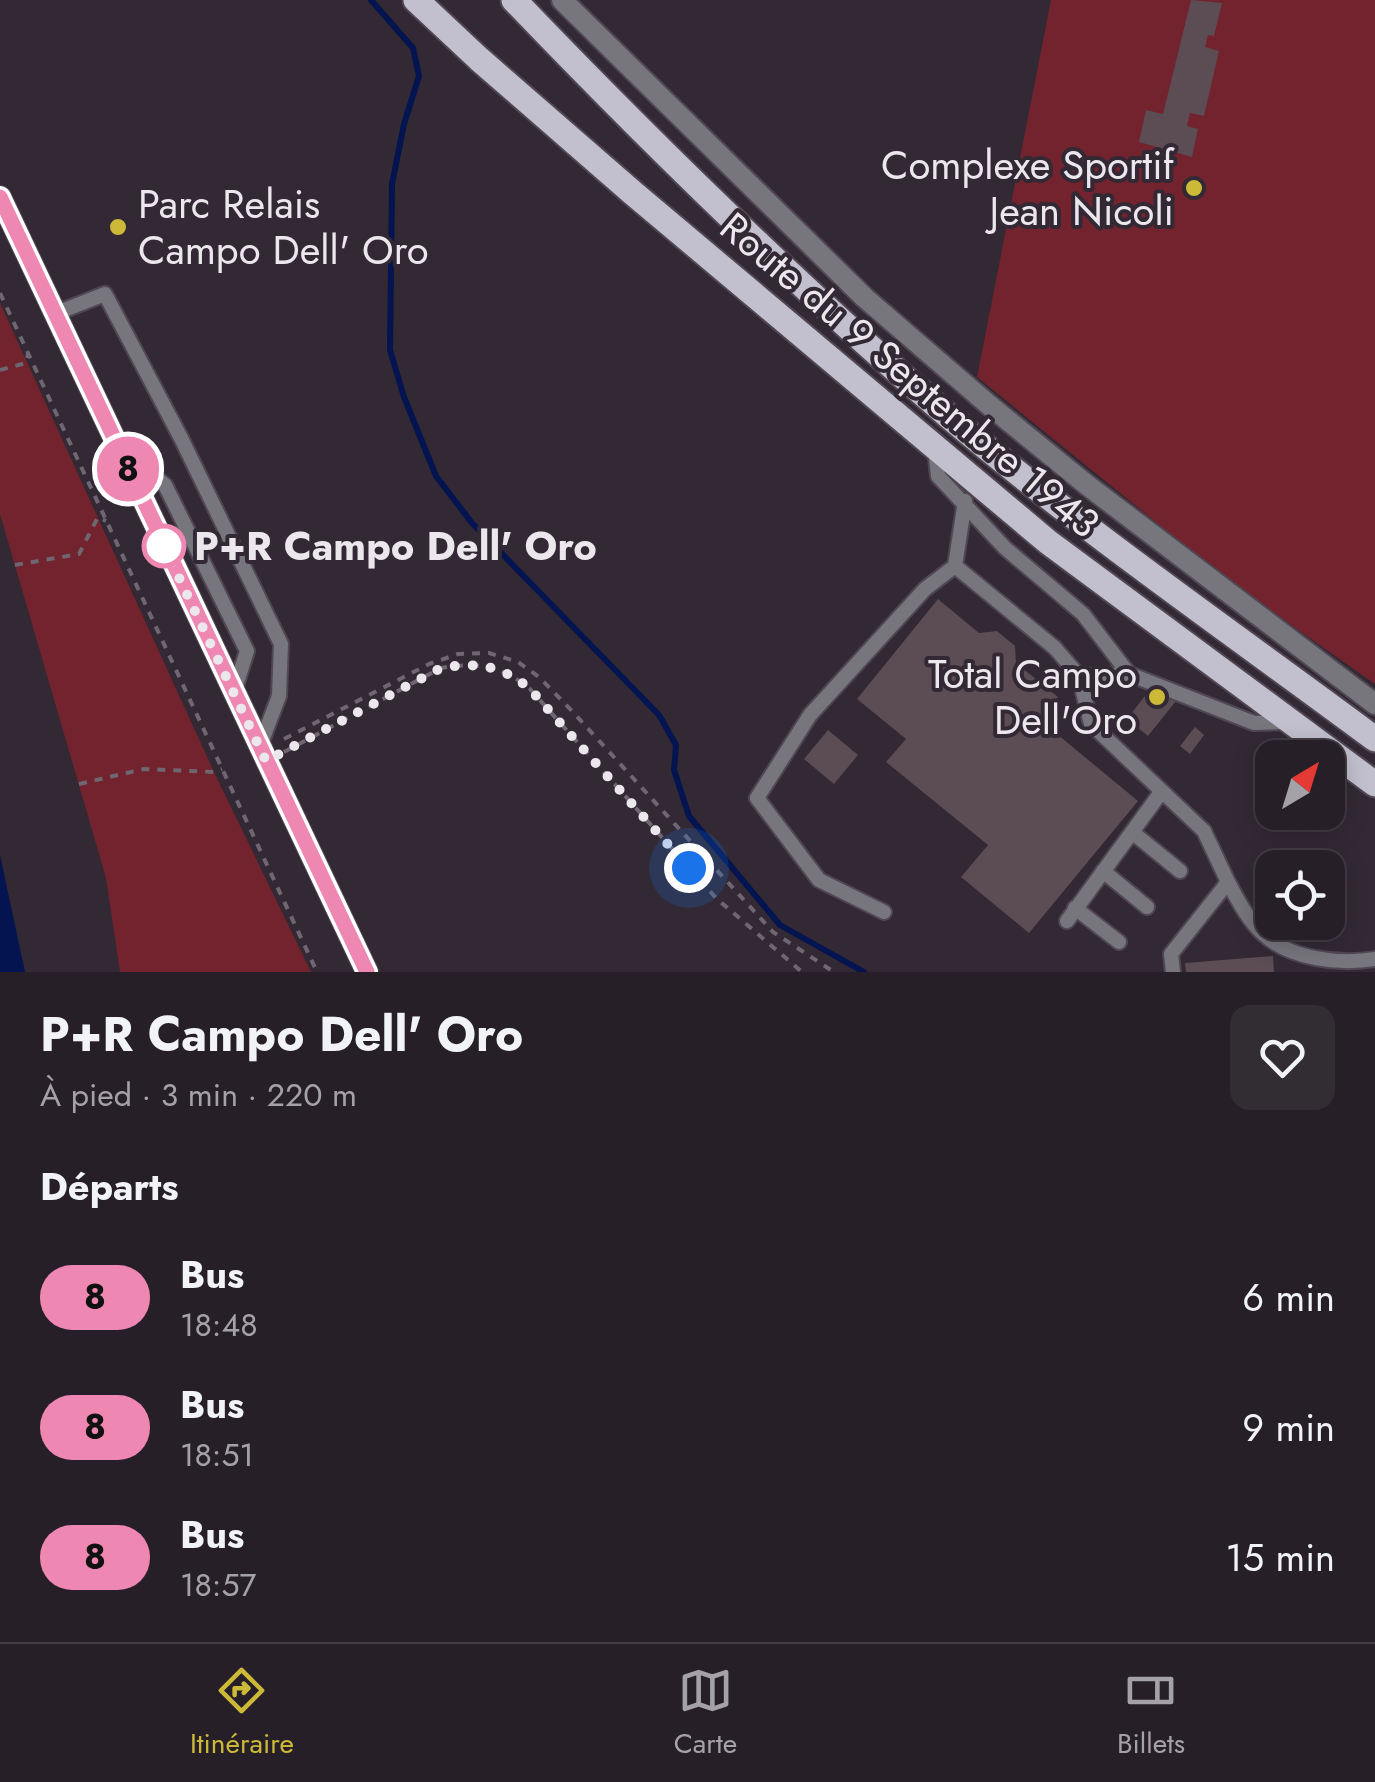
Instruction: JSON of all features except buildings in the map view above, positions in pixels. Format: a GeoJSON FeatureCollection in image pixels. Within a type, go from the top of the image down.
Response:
{"type":"FeatureCollection","features":[{"type":"Feature","properties":{"kind":"main road","name":"Route du 9 Septembre 1943"},"geometry":{"type":"LineString","coordinates":[[416,0],[478,60],[633,193],[1048,542],[1375,784]]}},
{"type":"Feature","properties":{"kind":"main road","name":"Route du 9 Septembre 1943"},"geometry":{"type":"LineString","coordinates":[[514,0],[735,220],[948,415],[1064,509],[1375,739]]}},
{"type":"Feature","properties":{"kind":"main road"},"geometry":{"type":"LineString","coordinates":[[0,197],[366,972]]}},
{"type":"Feature","properties":{"kind":"street"},"geometry":{"type":"LineString","coordinates":[[562,0],[865,298],[1086,484],[1375,704]]}},
{"type":"Feature","properties":{"kind":"lane"},"geometry":{"type":"LineString","coordinates":[[54,314],[105,294],[282,644],[280,696],[263,752]]}},
{"type":"Feature","properties":{"kind":"lane"},"geometry":{"type":"LineString","coordinates":[[118,447],[165,485],[247,651],[234,692]]}},
{"type":"Feature","properties":{"kind":"lane"},"geometry":{"type":"LineString","coordinates":[[935,448],[938,476],[1005,548],[1083,614],[1129,674]]}},
{"type":"Feature","properties":{"kind":"lane"},"geometry":{"type":"LineString","coordinates":[[884,912],[819,880],[757,798],[810,715],[926,589],[955,566],[965,501]]}},
{"type":"Feature","properties":{"kind":"lane"},"geometry":{"type":"LineString","coordinates":[[955,566],[1055,648],[1079,676],[1091,724],[1204,832],[1242,909],[1264,936],[1292,951],[1333,961],[1375,959]]}},
{"type":"Feature","properties":{"kind":"lane"},"geometry":{"type":"LineString","coordinates":[[1079,676],[1129,674],[1254,723],[1294,721]]}},
{"type":"Feature","properties":{"kind":"lane"},"geometry":{"type":"LineString","coordinates":[[1118,942],[1071,914],[1162,791]]}},
{"type":"Feature","properties":{"kind":"lane"},"geometry":{"type":"LineString","coordinates":[[1132,832],[1180,871]]}},
{"type":"Feature","properties":{"kind":"lane"},"geometry":{"type":"LineString","coordinates":[[1103,871],[1148,906]]}},
{"type":"Feature","properties":{"kind":"lane"},"geometry":{"type":"LineString","coordinates":[[1173,972],[1171,954],[1228,882]]}},
{"type":"Feature","properties":{"kind":"path"},"geometry":{"type":"LineString","coordinates":[[0,293],[317,972]]}},
{"type":"Feature","properties":{"kind":"path"},"geometry":{"type":"LineString","coordinates":[[0,370],[26,363],[28,354]]}},
{"type":"Feature","properties":{"kind":"path"},"geometry":{"type":"LineString","coordinates":[[15,565],[78,554],[98,517],[106,521]]}},
{"type":"Feature","properties":{"kind":"path"},"geometry":{"type":"LineString","coordinates":[[263,752],[429,664],[458,654],[489,654],[518,662],[572,712],[773,932],[834,972]]}},
{"type":"Feature","properties":{"kind":"path"},"geometry":{"type":"LineString","coordinates":[[263,752],[441,668],[490,665],[512,674],[530,689],[716,898],[802,972]]}},
{"type":"Feature","properties":{"kind":"path"},"geometry":{"type":"LineString","coordinates":[[78,784],[144,769],[222,770]]}},
{"type":"Feature","properties":{"kind":"shaded area","name":"Complexe Sportif Jean Nicoli"},"geometry":{"type":"Polygon","coordinates":[[[1051,0],[1375,0],[1375,684],[1231,583],[977,377],[1051,0]]]}},
{"type":"Feature","properties":{"kind":"shaded area"},"geometry":{"type":"Polygon","coordinates":[[[0,303],[214,772],[311,972],[120,972],[106,878],[0,514],[0,303]]]}},
{"type":"Feature","properties":{"kind":"shaded area"},"geometry":{"type":"Polygon","coordinates":[[[0,855],[25,972],[0,972],[0,855]]]}},
{"type":"Feature","properties":{"kind":"waterway"},"geometry":{"type":"LineString","coordinates":[[371,0],[413,48],[419,76],[392,184],[390,350],[436,476],[472,523],[659,715],[676,745],[674,770],[689,816],[780,925],[864,972]]}},
{"type":"Feature","properties":{"kind":"bus line","name":"8"},"geometry":{"type":"LineString","coordinates":[[0,197],[367,972]]}},
{"type":"Feature","properties":{"kind":"place","name":"Complexe Sportif Jean Nicoli"},"geometry":{"type":"Point","coordinates":[1194,188]}},
{"type":"Feature","properties":{"kind":"place","name":"Parc Relais Campo Dell' Oro"},"geometry":{"type":"Point","coordinates":[118,227]}},
{"type":"Feature","properties":{"kind":"place","name":"P+R Campo Dell' Oro"},"geometry":{"type":"Point","coordinates":[164,546]}},
{"type":"Feature","properties":{"kind":"place","name":"Total Campo Dell'Oro"},"geometry":{"type":"Point","coordinates":[1157,697]}},
{"type":"Feature","properties":{"kind":"route"},"geometry":{"type":"LineString","coordinates":[[164,546],[266,761],[441,668],[490,665],[512,674],[530,689],[689,868]]}}]}
